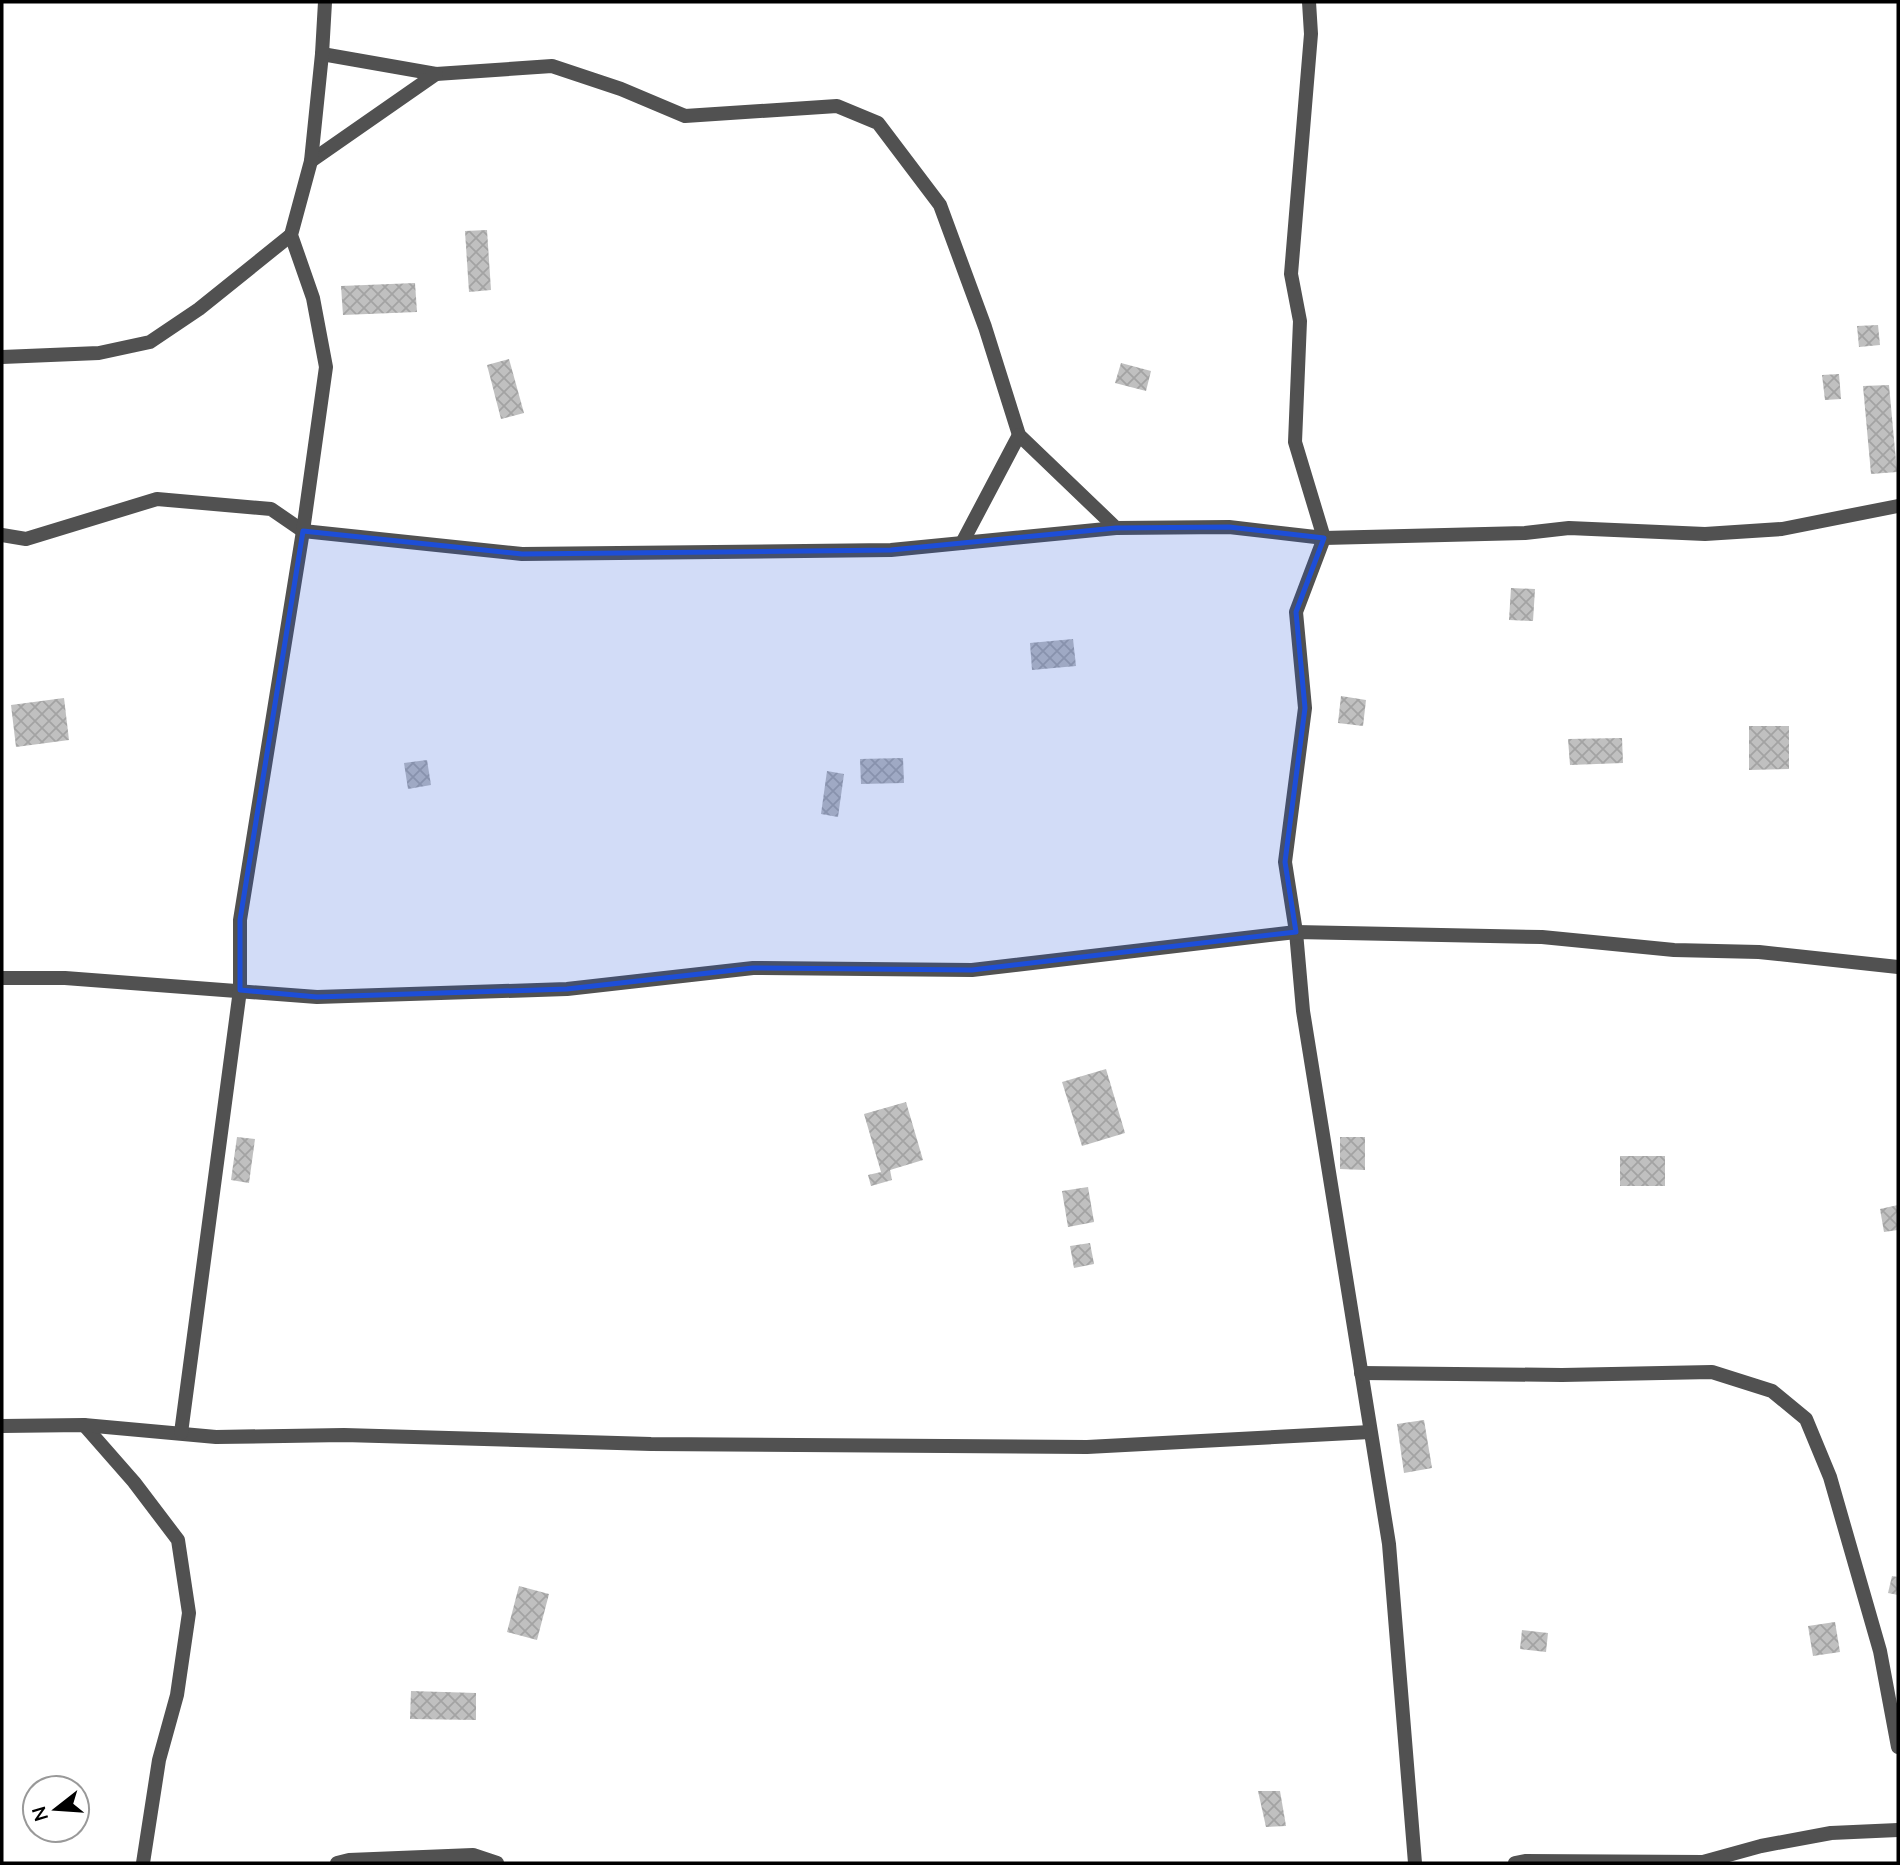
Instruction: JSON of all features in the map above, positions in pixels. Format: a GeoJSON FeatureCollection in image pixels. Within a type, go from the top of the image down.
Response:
{"type":"FeatureCollection","features":[{"type":"Feature","properties":{"kind":"street"},"geometry":{"type":"LineString","coordinates":[[181,1433],[240,990],[240,920],[303,531],[326,367],[313,298],[291,235],[311,161],[323,54],[325,2]]}},
{"type":"Feature","properties":{"kind":"street"},"geometry":{"type":"LineString","coordinates":[[1309,2],[1311,34],[1291,274],[1300,321],[1295,442],[1324,538],[1296,611],[1305,708],[1285,862],[1296,932],[1303,1011],[1389,1544],[1415,1863]]}},
{"type":"Feature","properties":{"kind":"street"},"geometry":{"type":"LineString","coordinates":[[323,54],[436,74],[552,66],[621,89],[685,116],[837,106],[878,123],[940,205],[985,327],[1019,435],[1116,528]]}},
{"type":"Feature","properties":{"kind":"street"},"geometry":{"type":"LineString","coordinates":[[311,161],[436,74]]}},
{"type":"Feature","properties":{"kind":"street"},"geometry":{"type":"LineString","coordinates":[[2,357],[99,353],[150,342],[199,309],[291,235]]}},
{"type":"Feature","properties":{"kind":"street"},"geometry":{"type":"LineString","coordinates":[[962,543],[1019,435]]}},
{"type":"Feature","properties":{"kind":"street"},"geometry":{"type":"LineString","coordinates":[[2,535],[26,539],[157,499],[271,509],[303,531],[522,554],[891,550],[1116,528],[1229,527],[1324,538],[1525,533],[1569,528],[1728,533],[1782,529],[1898,506]]}},
{"type":"Feature","properties":{"kind":"street"},"geometry":{"type":"LineString","coordinates":[[2,978],[65,978],[330,996],[567,989],[753,968],[972,970],[1296,932],[1542,937],[1674,950],[1759,952],[1898,967]]}},
{"type":"Feature","properties":{"kind":"street"},"geometry":{"type":"LineString","coordinates":[[1361,1373],[1562,1375],[1712,1372],[1772,1391],[1806,1419],[1830,1477],[1880,1651],[1898,1747]]}},
{"type":"Feature","properties":{"kind":"street"},"geometry":{"type":"LineString","coordinates":[[2,1426],[84,1425],[216,1437],[344,1435],[651,1444],[1087,1447],[1370,1432]]}},
{"type":"Feature","properties":{"kind":"street"},"geometry":{"type":"LineString","coordinates":[[84,1425],[134,1482],[178,1540],[190,1613],[177,1695],[159,1760],[143,1863]]}},
{"type":"Feature","properties":{"kind":"street"},"geometry":{"type":"LineString","coordinates":[[1515,1863],[1703,1862],[1762,1846],[1831,1833],[1898,1830]]}},
{"type":"Feature","properties":{"kind":"street"},"geometry":{"type":"LineString","coordinates":[[337,1863],[349,1860],[473,1855],[497,1863]]}},
{"type":"Feature","properties":{"kind":"highlighted area"},"geometry":{"type":"Polygon","coordinates":[[[1229,527],[1324,538],[1296,612],[1305,708],[1285,862],[1296,932],[972,970],[753,968],[567,989],[317,997],[240,990],[240,920],[303,531],[522,554],[891,550],[1116,528],[1229,527]]]}},
{"type":"Feature","properties":{"kind":"building"},"geometry":{"type":"Polygon","coordinates":[[[487,230],[491,290],[469,292],[465,231],[487,230]]]}},
{"type":"Feature","properties":{"kind":"building"},"geometry":{"type":"Polygon","coordinates":[[[415,283],[417,312],[343,315],[341,286],[415,283]]]}},
{"type":"Feature","properties":{"kind":"building"},"geometry":{"type":"Polygon","coordinates":[[[1878,325],[1880,345],[1859,347],[1857,326],[1878,325]]]}},
{"type":"Feature","properties":{"kind":"building"},"geometry":{"type":"Polygon","coordinates":[[[509,359],[524,413],[501,419],[487,365],[509,359]]]}},
{"type":"Feature","properties":{"kind":"building"},"geometry":{"type":"Polygon","coordinates":[[[1121,363],[1151,371],[1146,391],[1115,383],[1121,363]]]}},
{"type":"Feature","properties":{"kind":"building"},"geometry":{"type":"Polygon","coordinates":[[[1839,374],[1841,399],[1825,400],[1822,375],[1839,374]]]}},
{"type":"Feature","properties":{"kind":"building"},"geometry":{"type":"Polygon","coordinates":[[[1889,385],[1897,472],[1871,474],[1863,386],[1889,385]]]}},
{"type":"Feature","properties":{"kind":"building"},"geometry":{"type":"Polygon","coordinates":[[[1511,588],[1535,589],[1533,621],[1509,620],[1511,588]]]}},
{"type":"Feature","properties":{"kind":"building"},"geometry":{"type":"Polygon","coordinates":[[[1073,639],[1076,666],[1032,670],[1030,643],[1073,639]]]}},
{"type":"Feature","properties":{"kind":"building"},"geometry":{"type":"Polygon","coordinates":[[[1341,696],[1366,700],[1363,726],[1338,723],[1341,696]]]}},
{"type":"Feature","properties":{"kind":"building"},"geometry":{"type":"Polygon","coordinates":[[[64,698],[69,740],[16,747],[11,705],[64,698]]]}},
{"type":"Feature","properties":{"kind":"building"},"geometry":{"type":"Polygon","coordinates":[[[1749,726],[1789,726],[1789,769],[1749,770],[1749,726]]]}},
{"type":"Feature","properties":{"kind":"building"},"geometry":{"type":"Polygon","coordinates":[[[1622,738],[1623,763],[1570,765],[1568,739],[1622,738]]]}},
{"type":"Feature","properties":{"kind":"building"},"geometry":{"type":"Polygon","coordinates":[[[903,758],[904,783],[861,784],[860,759],[903,758]]]}},
{"type":"Feature","properties":{"kind":"building"},"geometry":{"type":"Polygon","coordinates":[[[427,760],[431,785],[408,789],[404,763],[427,760]]]}},
{"type":"Feature","properties":{"kind":"building"},"geometry":{"type":"Polygon","coordinates":[[[827,771],[844,774],[838,817],[821,814],[827,771]]]}},
{"type":"Feature","properties":{"kind":"building"},"geometry":{"type":"Polygon","coordinates":[[[1106,1069],[1125,1133],[1082,1146],[1062,1082],[1106,1069]]]}},
{"type":"Feature","properties":{"kind":"building"},"geometry":{"type":"Polygon","coordinates":[[[906,1102],[923,1160],[890,1170],[892,1180],[871,1186],[868,1175],[881,1172],[864,1114],[906,1102]]]}},
{"type":"Feature","properties":{"kind":"building"},"geometry":{"type":"Polygon","coordinates":[[[237,1137],[255,1139],[249,1183],[231,1180],[237,1137]]]}},
{"type":"Feature","properties":{"kind":"building"},"geometry":{"type":"Polygon","coordinates":[[[1340,1137],[1365,1137],[1365,1170],[1340,1169],[1340,1137]]]}},
{"type":"Feature","properties":{"kind":"building"},"geometry":{"type":"Polygon","coordinates":[[[1620,1156],[1665,1156],[1665,1186],[1620,1186],[1620,1156]]]}},
{"type":"Feature","properties":{"kind":"building"},"geometry":{"type":"Polygon","coordinates":[[[1088,1187],[1094,1222],[1068,1227],[1062,1191],[1088,1187]]]}},
{"type":"Feature","properties":{"kind":"building"},"geometry":{"type":"Polygon","coordinates":[[[1898,1205],[1898,1230],[1884,1232],[1880,1209],[1898,1205]]]}},
{"type":"Feature","properties":{"kind":"building"},"geometry":{"type":"Polygon","coordinates":[[[1090,1243],[1094,1264],[1074,1268],[1070,1246],[1090,1243]]]}},
{"type":"Feature","properties":{"kind":"building"},"geometry":{"type":"Polygon","coordinates":[[[1424,1420],[1432,1468],[1404,1473],[1397,1424],[1424,1420]]]}},
{"type":"Feature","properties":{"kind":"building"},"geometry":{"type":"Polygon","coordinates":[[[1892,1576],[1898,1577],[1898,1595],[1888,1593],[1892,1576]]]}},
{"type":"Feature","properties":{"kind":"building"},"geometry":{"type":"Polygon","coordinates":[[[519,1586],[549,1594],[537,1640],[507,1632],[519,1586]]]}},
{"type":"Feature","properties":{"kind":"building"},"geometry":{"type":"Polygon","coordinates":[[[1835,1622],[1840,1652],[1813,1656],[1808,1626],[1835,1622]]]}},
{"type":"Feature","properties":{"kind":"building"},"geometry":{"type":"Polygon","coordinates":[[[1522,1630],[1548,1633],[1546,1652],[1520,1649],[1522,1630]]]}},
{"type":"Feature","properties":{"kind":"building"},"geometry":{"type":"Polygon","coordinates":[[[411,1691],[476,1693],[476,1720],[410,1719],[411,1691]]]}},
{"type":"Feature","properties":{"kind":"building"},"geometry":{"type":"Polygon","coordinates":[[[1258,1791],[1280,1791],[1286,1826],[1266,1827],[1258,1791]]]}}]}
